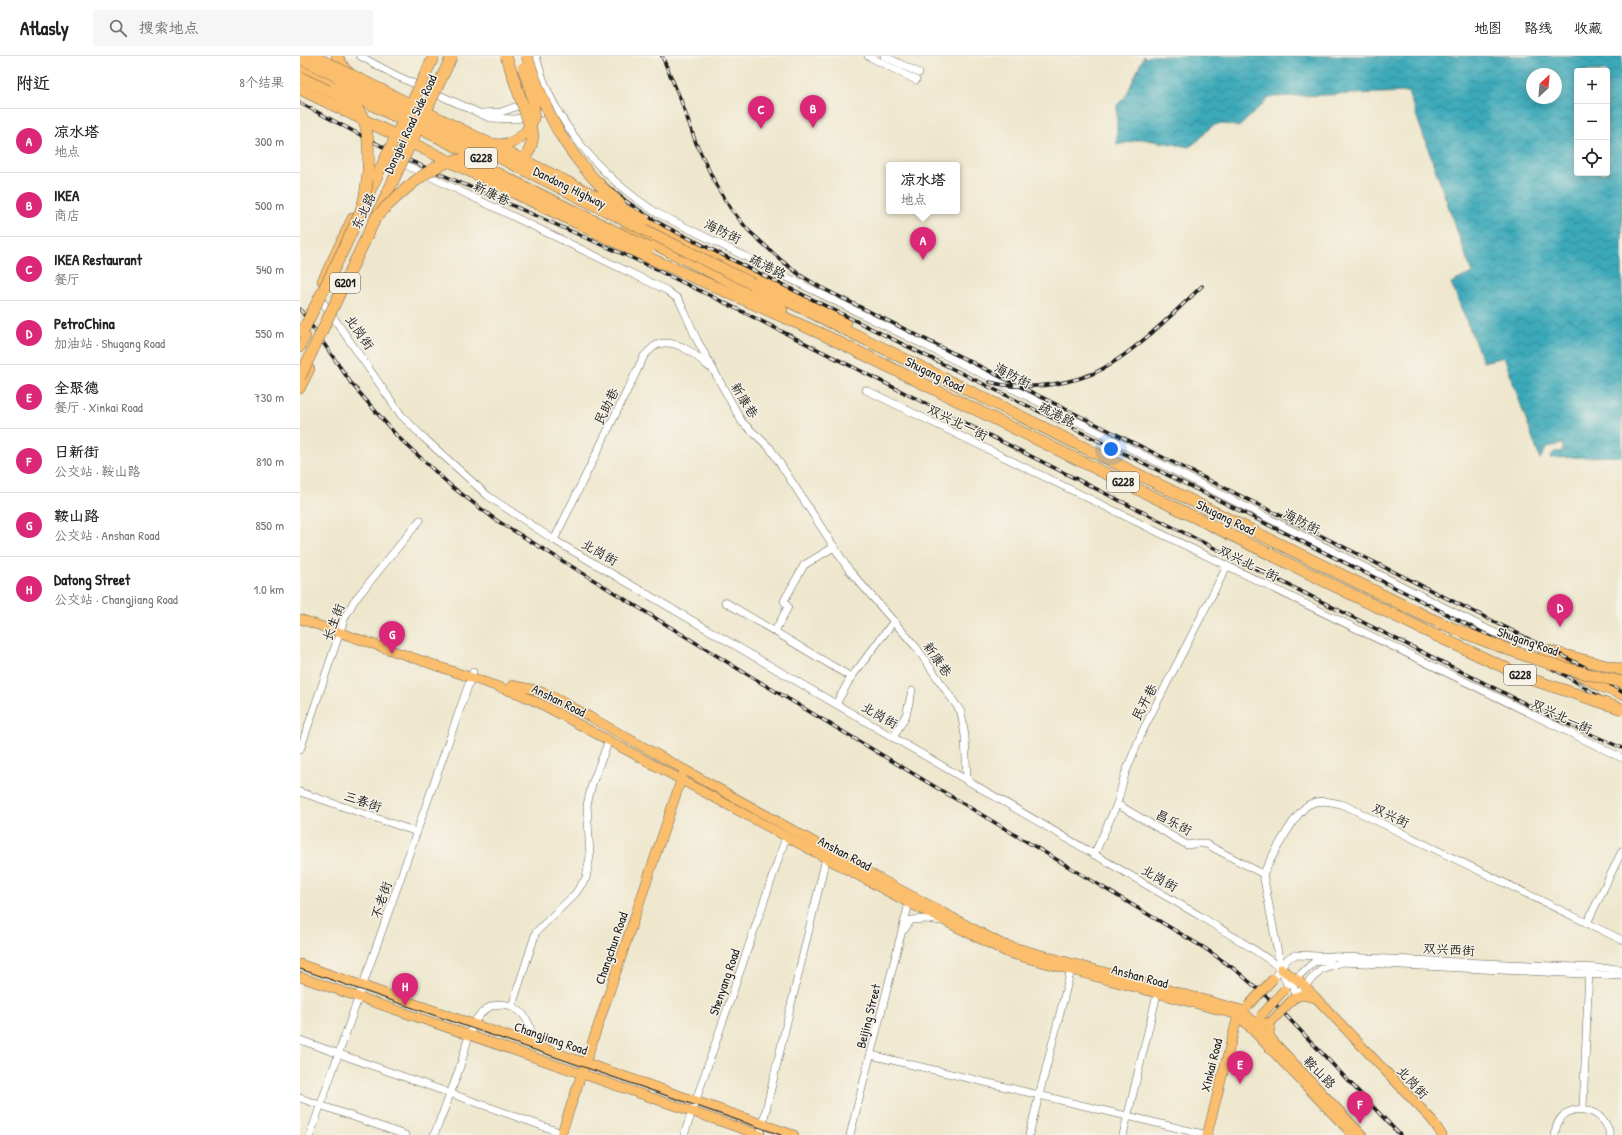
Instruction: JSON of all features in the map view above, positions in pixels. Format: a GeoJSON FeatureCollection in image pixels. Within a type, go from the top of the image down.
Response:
{"type":"FeatureCollection","features":[{"type":"Feature","properties":{"kind":"highway"},"geometry":{"type":"LineString","coordinates":[[313,56],[644,220]]}},
{"type":"Feature","properties":{"kind":"highway","name":"Dandong Highway"},"geometry":{"type":"LineString","coordinates":[[318,56],[321,72],[326,80],[336,87],[749,291],[824,335]]}},
{"type":"Feature","properties":{"kind":"highway"},"geometry":{"type":"LineString","coordinates":[[337,56],[344,68],[352,75]]}},
{"type":"Feature","properties":{"kind":"highway","name":"东北路"},"geometry":{"type":"LineString","coordinates":[[305,339],[363,206],[434,56]]}},
{"type":"Feature","properties":{"kind":"highway","name":"东北路"},"geometry":{"type":"LineString","coordinates":[[304,374],[452,56]]}},
{"type":"Feature","properties":{"kind":"highway"},"geometry":{"type":"LineString","coordinates":[[494,165],[510,167],[519,163],[528,154],[532,142],[531,127],[506,56]]}},
{"type":"Feature","properties":{"kind":"highway"},"geometry":{"type":"LineString","coordinates":[[488,142],[503,145],[516,140],[526,131],[533,118],[534,104],[519,56]]}},
{"type":"Feature","properties":{"kind":"highway","name":"Dandong Highway"},"geometry":{"type":"LineString","coordinates":[[527,56],[544,105],[568,148],[603,189],[644,220]]}},
{"type":"Feature","properties":{"kind":"highway"},"geometry":{"type":"LineString","coordinates":[[300,58],[755,280]]}},
{"type":"Feature","properties":{"kind":"highway"},"geometry":{"type":"LineString","coordinates":[[300,69],[336,87]]}},
{"type":"Feature","properties":{"kind":"highway"},"geometry":{"type":"LineString","coordinates":[[300,77],[351,104],[363,118],[369,137],[363,206]]}},
{"type":"Feature","properties":{"kind":"highway"},"geometry":{"type":"LineString","coordinates":[[300,89],[647,252],[705,276],[745,301],[824,335]]}},
{"type":"Feature","properties":{"kind":"highway"},"geometry":{"type":"LineString","coordinates":[[376,217],[390,202],[434,169],[458,160],[468,161],[647,252]]}},
{"type":"Feature","properties":{"kind":"highway","name":"疏港路"},"geometry":{"type":"LineString","coordinates":[[644,220],[755,280],[1105,458]]}},
{"type":"Feature","properties":{"kind":"highway","name":"Shugang Road"},"geometry":{"type":"LineString","coordinates":[[824,335],[1422,629],[1527,678],[1622,709]]}},
{"type":"Feature","properties":{"kind":"highway","name":"Shugang Road"},"geometry":{"type":"LineString","coordinates":[[1105,458],[1427,617],[1524,656],[1568,669],[1622,682]]}},
{"type":"Feature","properties":{"kind":"highway"},"geometry":{"type":"LineString","coordinates":[[1545,652],[1566,661],[1601,686],[1622,694]]}},
{"type":"Feature","properties":{"kind":"highway"},"geometry":{"type":"LineString","coordinates":[[1566,661],[1579,660],[1622,670]]}},
{"type":"Feature","properties":{"kind":"highway"},"geometry":{"type":"LineString","coordinates":[[1601,686],[1597,678],[1600,670],[1604,667]]}},
{"type":"Feature","properties":{"kind":"main road","name":"Dongbei Road Side Road"},"geometry":{"type":"LineString","coordinates":[[326,334],[406,165],[427,90],[429,56]]}},
{"type":"Feature","properties":{"kind":"main road"},"geometry":{"type":"LineString","coordinates":[[427,90],[438,56]]}},
{"type":"Feature","properties":{"kind":"main road","name":"东北路"},"geometry":{"type":"LineString","coordinates":[[317,321],[381,177],[427,90],[447,56]]}},
{"type":"Feature","properties":{"kind":"main road","name":"Dongbei Road Side Road"},"geometry":{"type":"LineString","coordinates":[[309,309],[345,243],[363,206],[381,177],[427,90],[457,56]]}},
{"type":"Feature","properties":{"kind":"main road"},"geometry":{"type":"LineString","coordinates":[[381,177],[406,165]]}},
{"type":"Feature","properties":{"kind":"main road"},"geometry":{"type":"LineString","coordinates":[[325,304],[345,243],[363,206]]}},
{"type":"Feature","properties":{"kind":"main road"},"geometry":{"type":"LineString","coordinates":[[300,348],[305,339]]}},
{"type":"Feature","properties":{"kind":"main road"},"geometry":{"type":"LineString","coordinates":[[300,365],[305,339]]}},
{"type":"Feature","properties":{"kind":"main road"},"geometry":{"type":"LineString","coordinates":[[300,389],[304,374],[317,353]]}},
{"type":"Feature","properties":{"kind":"main road","name":"Anshan Road"},"geometry":{"type":"LineString","coordinates":[[300,612],[341,630]]}},
{"type":"Feature","properties":{"kind":"main road","name":"Anshan Road"},"geometry":{"type":"LineString","coordinates":[[300,619],[341,630],[472,675],[519,694],[610,740],[909,903],[1008,953],[1071,967],[1242,1011],[1254,1021],[1353,1135]]}},
{"type":"Feature","properties":{"kind":"main road","name":"Anshan Road"},"geometry":{"type":"LineString","coordinates":[[472,675],[554,698],[886,882],[1002,944],[1157,994],[1242,1011]]}},
{"type":"Feature","properties":{"kind":"main road","name":"Changchun Road"},"geometry":{"type":"LineString","coordinates":[[562,1134],[684,769]]}},
{"type":"Feature","properties":{"kind":"main road","name":"Changjiang Road"},"geometry":{"type":"LineString","coordinates":[[300,964],[794,1135]]}},
{"type":"Feature","properties":{"kind":"main road","name":"北岗街"},"geometry":{"type":"LineString","coordinates":[[1281,969],[1294,980],[1305,986],[1432,1120],[1442,1135]]}},
{"type":"Feature","properties":{"kind":"main road","name":"Changjiang Road"},"geometry":{"type":"LineString","coordinates":[[300,977],[760,1135]]}},
{"type":"Feature","properties":{"kind":"main road"},"geometry":{"type":"LineString","coordinates":[[1242,1011],[1273,979]]}},
{"type":"Feature","properties":{"kind":"main road"},"geometry":{"type":"LineString","coordinates":[[1231,1040],[1236,1032],[1254,1021],[1285,989]]}},
{"type":"Feature","properties":{"kind":"main road"},"geometry":{"type":"LineString","coordinates":[[1272,1040],[1269,1034],[1271,1022],[1294,998],[1302,995],[1316,998]]}},
{"type":"Feature","properties":{"kind":"main road","name":"Xinkai Road"},"geometry":{"type":"LineString","coordinates":[[1207,1135],[1231,1040],[1242,1011]]}},
{"type":"Feature","properties":{"kind":"main road"},"geometry":{"type":"LineString","coordinates":[[1254,1021],[1271,1022]]}},
{"type":"Feature","properties":{"kind":"main road","name":"鞍山路"},"geometry":{"type":"LineString","coordinates":[[1254,1021],[1362,1135]]}},
{"type":"Feature","properties":{"kind":"street"},"geometry":{"type":"LineString","coordinates":[[360,56],[474,112],[498,120],[516,119],[544,112],[561,115]]}},
{"type":"Feature","properties":{"kind":"street","name":"海防街"},"geometry":{"type":"LineString","coordinates":[[536,56],[546,86],[561,115],[587,154],[600,168],[626,190],[658,213],[1007,386],[1491,631],[1545,652]]}},
{"type":"Feature","properties":{"kind":"street"},"geometry":{"type":"LineString","coordinates":[[868,56],[917,76],[884,56]]}},
{"type":"Feature","properties":{"kind":"street"},"geometry":{"type":"LineString","coordinates":[[474,112],[488,114],[501,112],[537,99],[546,86]]}},
{"type":"Feature","properties":{"kind":"street","name":"新康巷"},"geometry":{"type":"LineString","coordinates":[[406,165],[672,294],[682,306],[697,340],[742,422],[770,448],[849,570],[916,647],[961,712],[965,736],[967,781]]}},
{"type":"Feature","properties":{"kind":"street","name":"北岗街"},"geometry":{"type":"LineString","coordinates":[[325,304],[401,414],[424,438],[488,496],[554,540],[1200,916],[1281,969]]}},
{"type":"Feature","properties":{"kind":"street"},"geometry":{"type":"LineString","coordinates":[[679,346],[688,347],[694,345],[697,340]]}},
{"type":"Feature","properties":{"kind":"street","name":"民助巷"},"geometry":{"type":"LineString","coordinates":[[554,540],[644,356],[657,344],[668,343],[694,353],[713,370]]}},
{"type":"Feature","properties":{"kind":"street","name":"双兴北一街"},"geometry":{"type":"LineString","coordinates":[[866,390],[1622,758]]}},
{"type":"Feature","properties":{"kind":"street","name":"长生街"},"geometry":{"type":"LineString","coordinates":[[300,750],[341,630],[354,601],[420,520]]}},
{"type":"Feature","properties":{"kind":"street"},"geometry":{"type":"LineString","coordinates":[[775,631],[788,607],[784,601],[804,565],[834,547]]}},
{"type":"Feature","properties":{"kind":"street","name":"民开巷"},"geometry":{"type":"LineString","coordinates":[[1094,855],[1117,804],[1125,774],[1143,730],[1227,566]]}},
{"type":"Feature","properties":{"kind":"street"},"geometry":{"type":"LineString","coordinates":[[725,602],[851,677]]}},
{"type":"Feature","properties":{"kind":"street"},"geometry":{"type":"LineString","coordinates":[[836,704],[851,677],[894,622]]}},
{"type":"Feature","properties":{"kind":"street","name":"不老街"},"geometry":{"type":"LineString","coordinates":[[310,1135],[360,998],[472,675]]}},
{"type":"Feature","properties":{"kind":"street"},"geometry":{"type":"LineString","coordinates":[[893,738],[906,715],[912,691]]}},
{"type":"Feature","properties":{"kind":"street"},"geometry":{"type":"LineString","coordinates":[[512,1006],[536,932],[575,894],[586,878],[590,856],[587,805],[592,784],[610,740]]}},
{"type":"Feature","properties":{"kind":"street","name":"三春街"},"geometry":{"type":"LineString","coordinates":[[300,792],[417,832]]}},
{"type":"Feature","properties":{"kind":"street","name":"双兴街"},"geometry":{"type":"LineString","coordinates":[[1263,874],[1292,823],[1304,808],[1310,804],[1331,802],[1344,805],[1622,940]]}},
{"type":"Feature","properties":{"kind":"street","name":"昌乐街"},"geometry":{"type":"LineString","coordinates":[[1117,804],[1187,845],[1200,843],[1206,844],[1263,874]]}},
{"type":"Feature","properties":{"kind":"street","name":"Shenyang Road"},"geometry":{"type":"LineString","coordinates":[[684,1135],[786,837]]}},
{"type":"Feature","properties":{"kind":"street"},"geometry":{"type":"LineString","coordinates":[[1587,923],[1622,851]]}},
{"type":"Feature","properties":{"kind":"street"},"geometry":{"type":"LineString","coordinates":[[760,1135],[764,1125],[826,858]]}},
{"type":"Feature","properties":{"kind":"street"},"geometry":{"type":"LineString","coordinates":[[1263,874],[1281,969],[1287,984],[1285,989]]}},
{"type":"Feature","properties":{"kind":"street","name":"Beijing Street"},"geometry":{"type":"LineString","coordinates":[[850,1135],[909,903]]}},
{"type":"Feature","properties":{"kind":"street"},"geometry":{"type":"LineString","coordinates":[[902,933],[911,920],[927,919],[948,922]]}},
{"type":"Feature","properties":{"kind":"street","name":"双兴西街"},"geometry":{"type":"LineString","coordinates":[[1260,955],[1279,958],[1322,955],[1589,970],[1622,976]]}},
{"type":"Feature","properties":{"kind":"street"},"geometry":{"type":"LineString","coordinates":[[1285,989],[1312,959],[1322,955]]}},
{"type":"Feature","properties":{"kind":"street"},"geometry":{"type":"LineString","coordinates":[[1273,979],[1289,957]]}},
{"type":"Feature","properties":{"kind":"street"},"geometry":{"type":"LineString","coordinates":[[1307,966],[1318,960],[1342,962]]}},
{"type":"Feature","properties":{"kind":"street","name":"双兴西街"},"geometry":{"type":"LineString","coordinates":[[1294,998],[1321,969],[1342,962],[1589,970],[1622,969]]}},
{"type":"Feature","properties":{"kind":"street"},"geometry":{"type":"LineString","coordinates":[[1029,1135],[1071,967]]}},
{"type":"Feature","properties":{"kind":"street"},"geometry":{"type":"LineString","coordinates":[[1583,1109],[1589,970]]}},
{"type":"Feature","properties":{"kind":"street"},"geometry":{"type":"LineString","coordinates":[[1294,980],[1294,998]]}},
{"type":"Feature","properties":{"kind":"street"},"geometry":{"type":"LineString","coordinates":[[1123,1135],[1157,994]]}},
{"type":"Feature","properties":{"kind":"street"},"geometry":{"type":"LineString","coordinates":[[434,1135],[451,1092],[474,1025],[481,1014],[491,1006],[500,1004],[512,1006],[520,1010],[528,1022],[533,1039],[532,1045]]}},
{"type":"Feature","properties":{"kind":"street"},"geometry":{"type":"LineString","coordinates":[[300,1040],[451,1092],[562,1134]]}},
{"type":"Feature","properties":{"kind":"street"},"geometry":{"type":"LineString","coordinates":[[870,1055],[1207,1135]]}},
{"type":"Feature","properties":{"kind":"street"},"geometry":{"type":"LineString","coordinates":[[300,1098],[405,1135]]}},
{"type":"Feature","properties":{"kind":"street"},"geometry":{"type":"LineString","coordinates":[[1555,1135],[1559,1121],[1565,1113],[1583,1109],[1602,1118],[1609,1129],[1610,1135]]}},
{"type":"Feature","properties":{"kind":"water"},"geometry":{"type":"Polygon","coordinates":[[[1144,56],[1145,58],[1151,56],[1622,56],[1622,456],[1550,458],[1554,452],[1563,451],[1563,444],[1547,447],[1540,459],[1504,357],[1483,362],[1451,283],[1472,273],[1408,92],[1270,97],[1239,127],[1220,124],[1214,125],[1189,147],[1142,139],[1117,145],[1117,105],[1126,96],[1144,56]]]}},
{"type":"Feature","properties":{"kind":"tram line"},"geometry":{"type":"LineString","coordinates":[[300,969],[781,1135]]}},
{"type":"Feature","properties":{"kind":"railway"},"geometry":{"type":"LineString","coordinates":[[525,56],[530,78],[538,99],[549,119],[576,156],[609,188],[627,202],[666,227],[1410,595],[1568,677],[1622,711]]}},
{"type":"Feature","properties":{"kind":"railway"},"geometry":{"type":"LineString","coordinates":[[662,56],[680,98],[696,143],[716,185],[731,209],[748,230],[800,275],[820,287],[1583,666],[1622,692]]}},
{"type":"Feature","properties":{"kind":"railway"},"geometry":{"type":"LineString","coordinates":[[300,103],[404,158],[632,258],[719,300],[1556,719],[1622,748]]}},
{"type":"Feature","properties":{"kind":"railway"},"geometry":{"type":"LineString","coordinates":[[990,382],[1012,386],[1057,384],[1092,374],[1106,367],[1135,347],[1202,286]]}},
{"type":"Feature","properties":{"kind":"railway"},"geometry":{"type":"LineString","coordinates":[[300,309],[351,383],[397,436],[451,486],[496,520],[740,670],[1206,949],[1237,971],[1276,1005],[1400,1135]]}},
{"type":"Feature","properties":{"kind":"place","name":"IKEA"},"geometry":{"type":"Point","coordinates":[813,128]}},
{"type":"Feature","properties":{"kind":"place","name":"IKEA Restaurant"},"geometry":{"type":"Point","coordinates":[761,129]}},
{"type":"Feature","properties":{"kind":"place","name":"凉水塔"},"geometry":{"type":"Point","coordinates":[923,260]}},
{"type":"Feature","properties":{"kind":"place","name":"PetroChina"},"geometry":{"type":"Point","coordinates":[1560,627]}},
{"type":"Feature","properties":{"kind":"place","name":"鞍山路"},"geometry":{"type":"Point","coordinates":[392,654]}},
{"type":"Feature","properties":{"kind":"place","name":"Datong Street"},"geometry":{"type":"Point","coordinates":[405,1006]}},
{"type":"Feature","properties":{"kind":"place","name":"全聚德"},"geometry":{"type":"Point","coordinates":[1240,1084]}},
{"type":"Feature","properties":{"kind":"place","name":"日新街"},"geometry":{"type":"Point","coordinates":[1360,1124]}}]}
